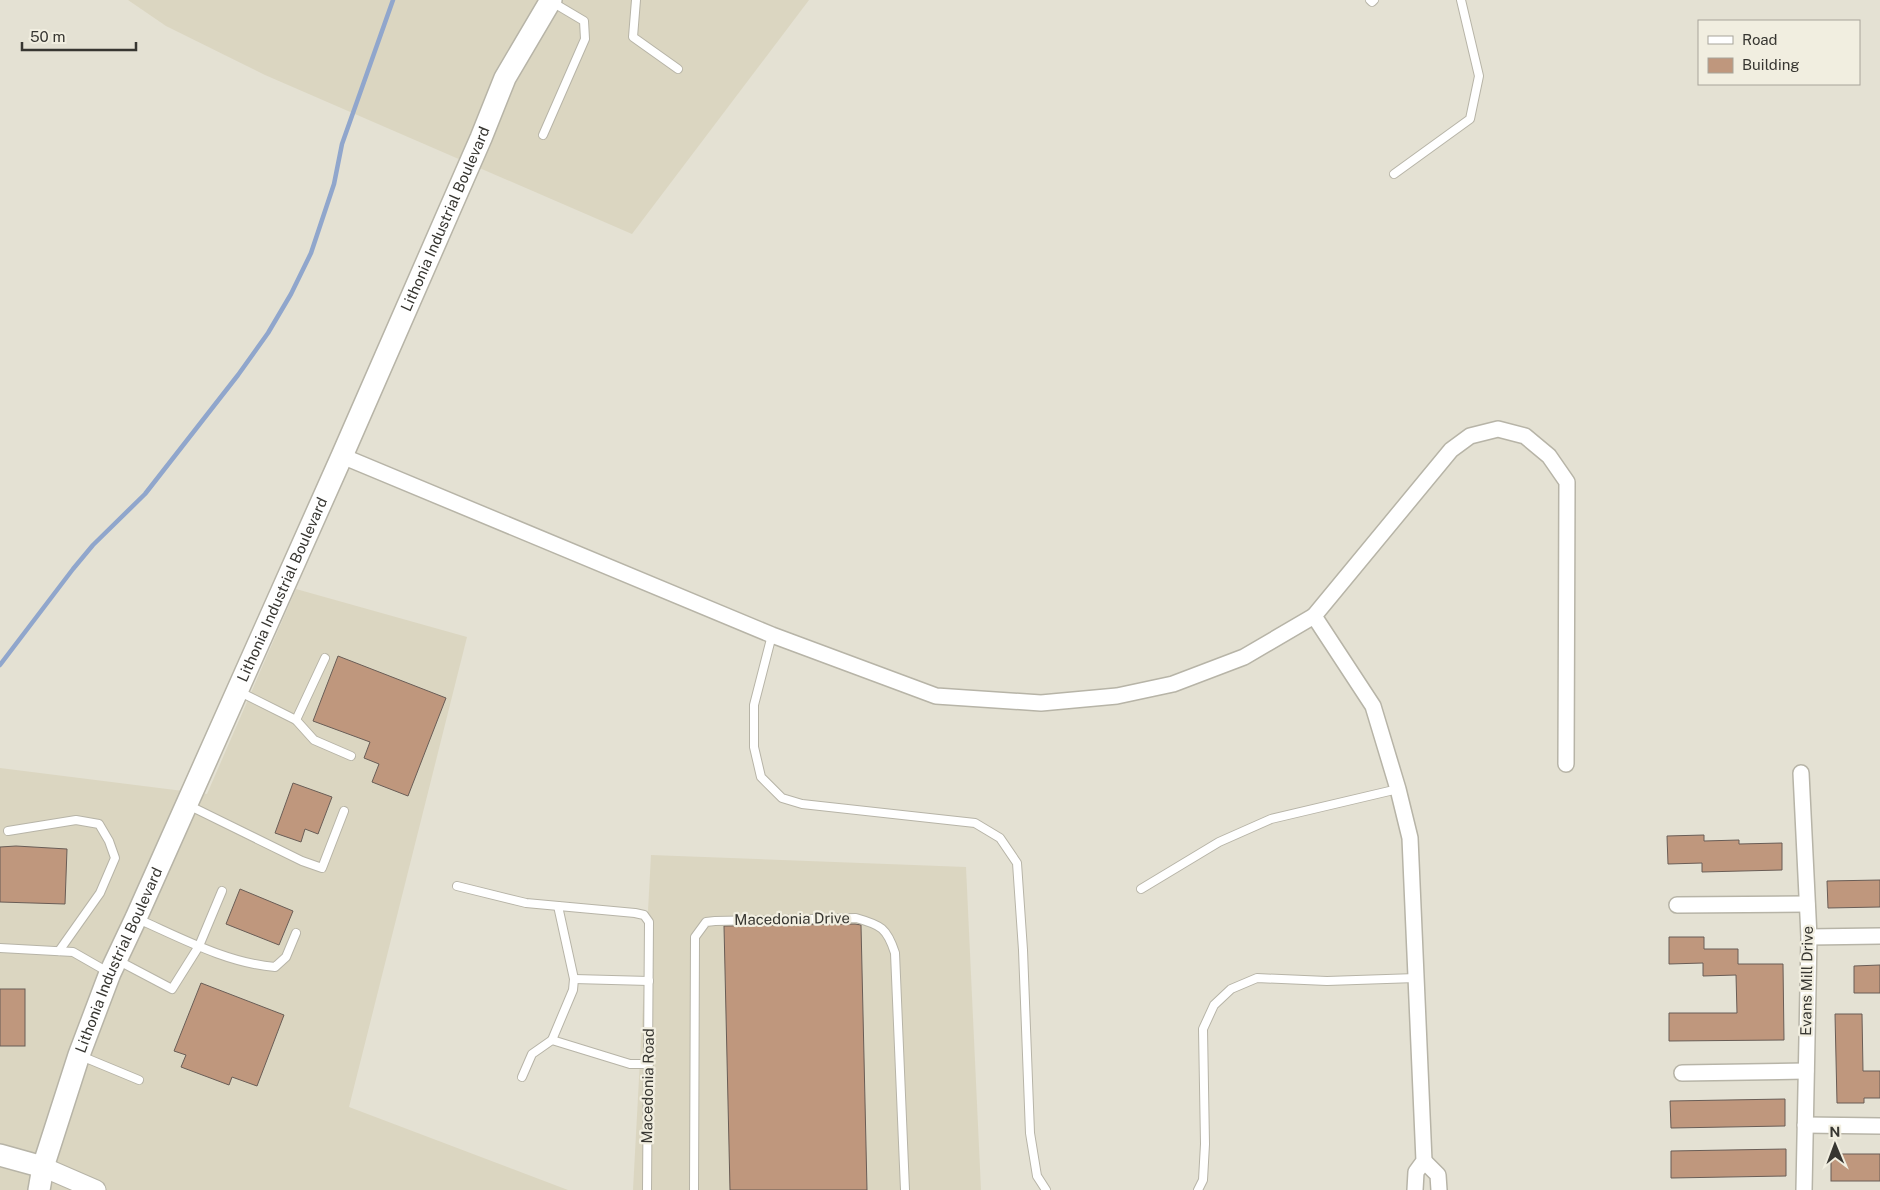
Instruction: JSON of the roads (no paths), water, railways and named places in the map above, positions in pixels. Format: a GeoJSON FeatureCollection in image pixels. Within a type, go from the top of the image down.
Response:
{"type":"FeatureCollection","features":[{"type":"Feature","properties":{"kind":"main road","name":"Lithonia Industrial Boulevard"},"geometry":{"type":"LineString","coordinates":[[39,1190],[43,1167],[79,1055],[113,967],[342,456],[482,138],[506,78],[551,1]]}},
{"type":"Feature","properties":{"kind":"main road"},"geometry":{"type":"LineString","coordinates":[[0,1155],[43,1167]]}},
{"type":"Feature","properties":{"kind":"street"},"geometry":{"type":"LineString","coordinates":[[342,456],[772,635],[936,696],[1041,703],[1117,696],[1173,684],[1244,657],[1314,616],[1451,450],[1470,436],[1498,429],[1525,436],[1548,456],[1567,482],[1566,764]]}},
{"type":"Feature","properties":{"kind":"street"},"geometry":{"type":"LineString","coordinates":[[1314,616],[1373,706],[1398,789],[1410,838],[1424,1160],[1416,1172],[1415,1190]]}},
{"type":"Feature","properties":{"kind":"street","name":"Evans Mill Drive"},"geometry":{"type":"LineString","coordinates":[[1801,773],[1809,937],[1804,1190]]}},
{"type":"Feature","properties":{"kind":"street"},"geometry":{"type":"LineString","coordinates":[[1677,905],[1807,904]]}},
{"type":"Feature","properties":{"kind":"street"},"geometry":{"type":"LineString","coordinates":[[1809,937],[1880,936]]}},
{"type":"Feature","properties":{"kind":"street"},"geometry":{"type":"LineString","coordinates":[[1682,1073],[1806,1072]]}},
{"type":"Feature","properties":{"kind":"street"},"geometry":{"type":"LineString","coordinates":[[1805,1125],[1880,1126]]}},
{"type":"Feature","properties":{"kind":"street"},"geometry":{"type":"LineString","coordinates":[[1424,1160],[1438,1175],[1440,1188]]}},
{"type":"Feature","properties":{"kind":"street"},"geometry":{"type":"LineString","coordinates":[[43,1167],[96,1190]]}},
{"type":"Feature","properties":{"kind":"lane"},"geometry":{"type":"LineString","coordinates":[[636,0],[633,37],[678,69]]}},
{"type":"Feature","properties":{"kind":"lane"},"geometry":{"type":"LineString","coordinates":[[1394,174],[1470,119],[1479,76],[1461,0]]}},
{"type":"Feature","properties":{"kind":"lane"},"geometry":{"type":"LineString","coordinates":[[543,135],[584,38],[584,21],[551,1]]}},
{"type":"Feature","properties":{"kind":"lane"},"geometry":{"type":"LineString","coordinates":[[772,635],[754,705],[754,747],[761,777],[782,798],[802,804],[975,822],[1000,838],[1017,863],[1023,950],[1030,1133],[1037,1176],[1046,1190]]}},
{"type":"Feature","properties":{"kind":"lane"},"geometry":{"type":"LineString","coordinates":[[296,720],[325,658]]}},
{"type":"Feature","properties":{"kind":"lane"},"geometry":{"type":"LineString","coordinates":[[236,690],[296,720],[314,740],[351,756]]}},
{"type":"Feature","properties":{"kind":"lane"},"geometry":{"type":"LineString","coordinates":[[1141,889],[1219,842],[1271,819],[1398,789]]}},
{"type":"Feature","properties":{"kind":"lane"},"geometry":{"type":"LineString","coordinates":[[186,804],[302,861],[322,868],[344,811]]}},
{"type":"Feature","properties":{"kind":"lane"},"geometry":{"type":"LineString","coordinates":[[8,831],[76,820],[99,824],[109,841],[115,858],[100,893],[59,951]]}},
{"type":"Feature","properties":{"kind":"lane","name":"Macedonia Road"},"geometry":{"type":"LineString","coordinates":[[457,886],[526,903],[635,913],[644,915],[649,922],[647,1190]]}},
{"type":"Feature","properties":{"kind":"lane"},"geometry":{"type":"LineString","coordinates":[[0,948],[73,952],[172,989],[199,946],[222,891]]}},
{"type":"Feature","properties":{"kind":"lane"},"geometry":{"type":"LineString","coordinates":[[522,1077],[532,1054],[552,1040],[572,990],[574,979],[558,906]]}},
{"type":"Feature","properties":{"kind":"lane"},"geometry":{"type":"LineString","coordinates":[[136,918],[199,946],[254,965],[275,967],[286,957],[296,933]]}},
{"type":"Feature","properties":{"kind":"lane","name":"Macedonia Drive"},"geometry":{"type":"LineString","coordinates":[[694,1190],[695,937],[706,922],[715,920],[856,918],[875,923],[883,929],[889,936],[895,953],[905,1190]]}},
{"type":"Feature","properties":{"kind":"lane"},"geometry":{"type":"LineString","coordinates":[[1198,1190],[1203,1180],[1205,1144],[1203,1029],[1214,1006],[1225,994],[1231,989],[1257,978],[1327,981],[1416,978]]}},
{"type":"Feature","properties":{"kind":"lane"},"geometry":{"type":"LineString","coordinates":[[574,979],[649,981]]}},
{"type":"Feature","properties":{"kind":"lane"},"geometry":{"type":"LineString","coordinates":[[552,1040],[630,1064],[649,1064]]}},
{"type":"Feature","properties":{"kind":"lane"},"geometry":{"type":"LineString","coordinates":[[79,1055],[139,1080]]}},
{"type":"Feature","properties":{"kind":"waterway"},"geometry":{"type":"LineString","coordinates":[[0,665],[93,545],[145,494],[238,375],[268,333],[291,294],[311,253],[334,184],[342,144],[393,0]]}}]}
